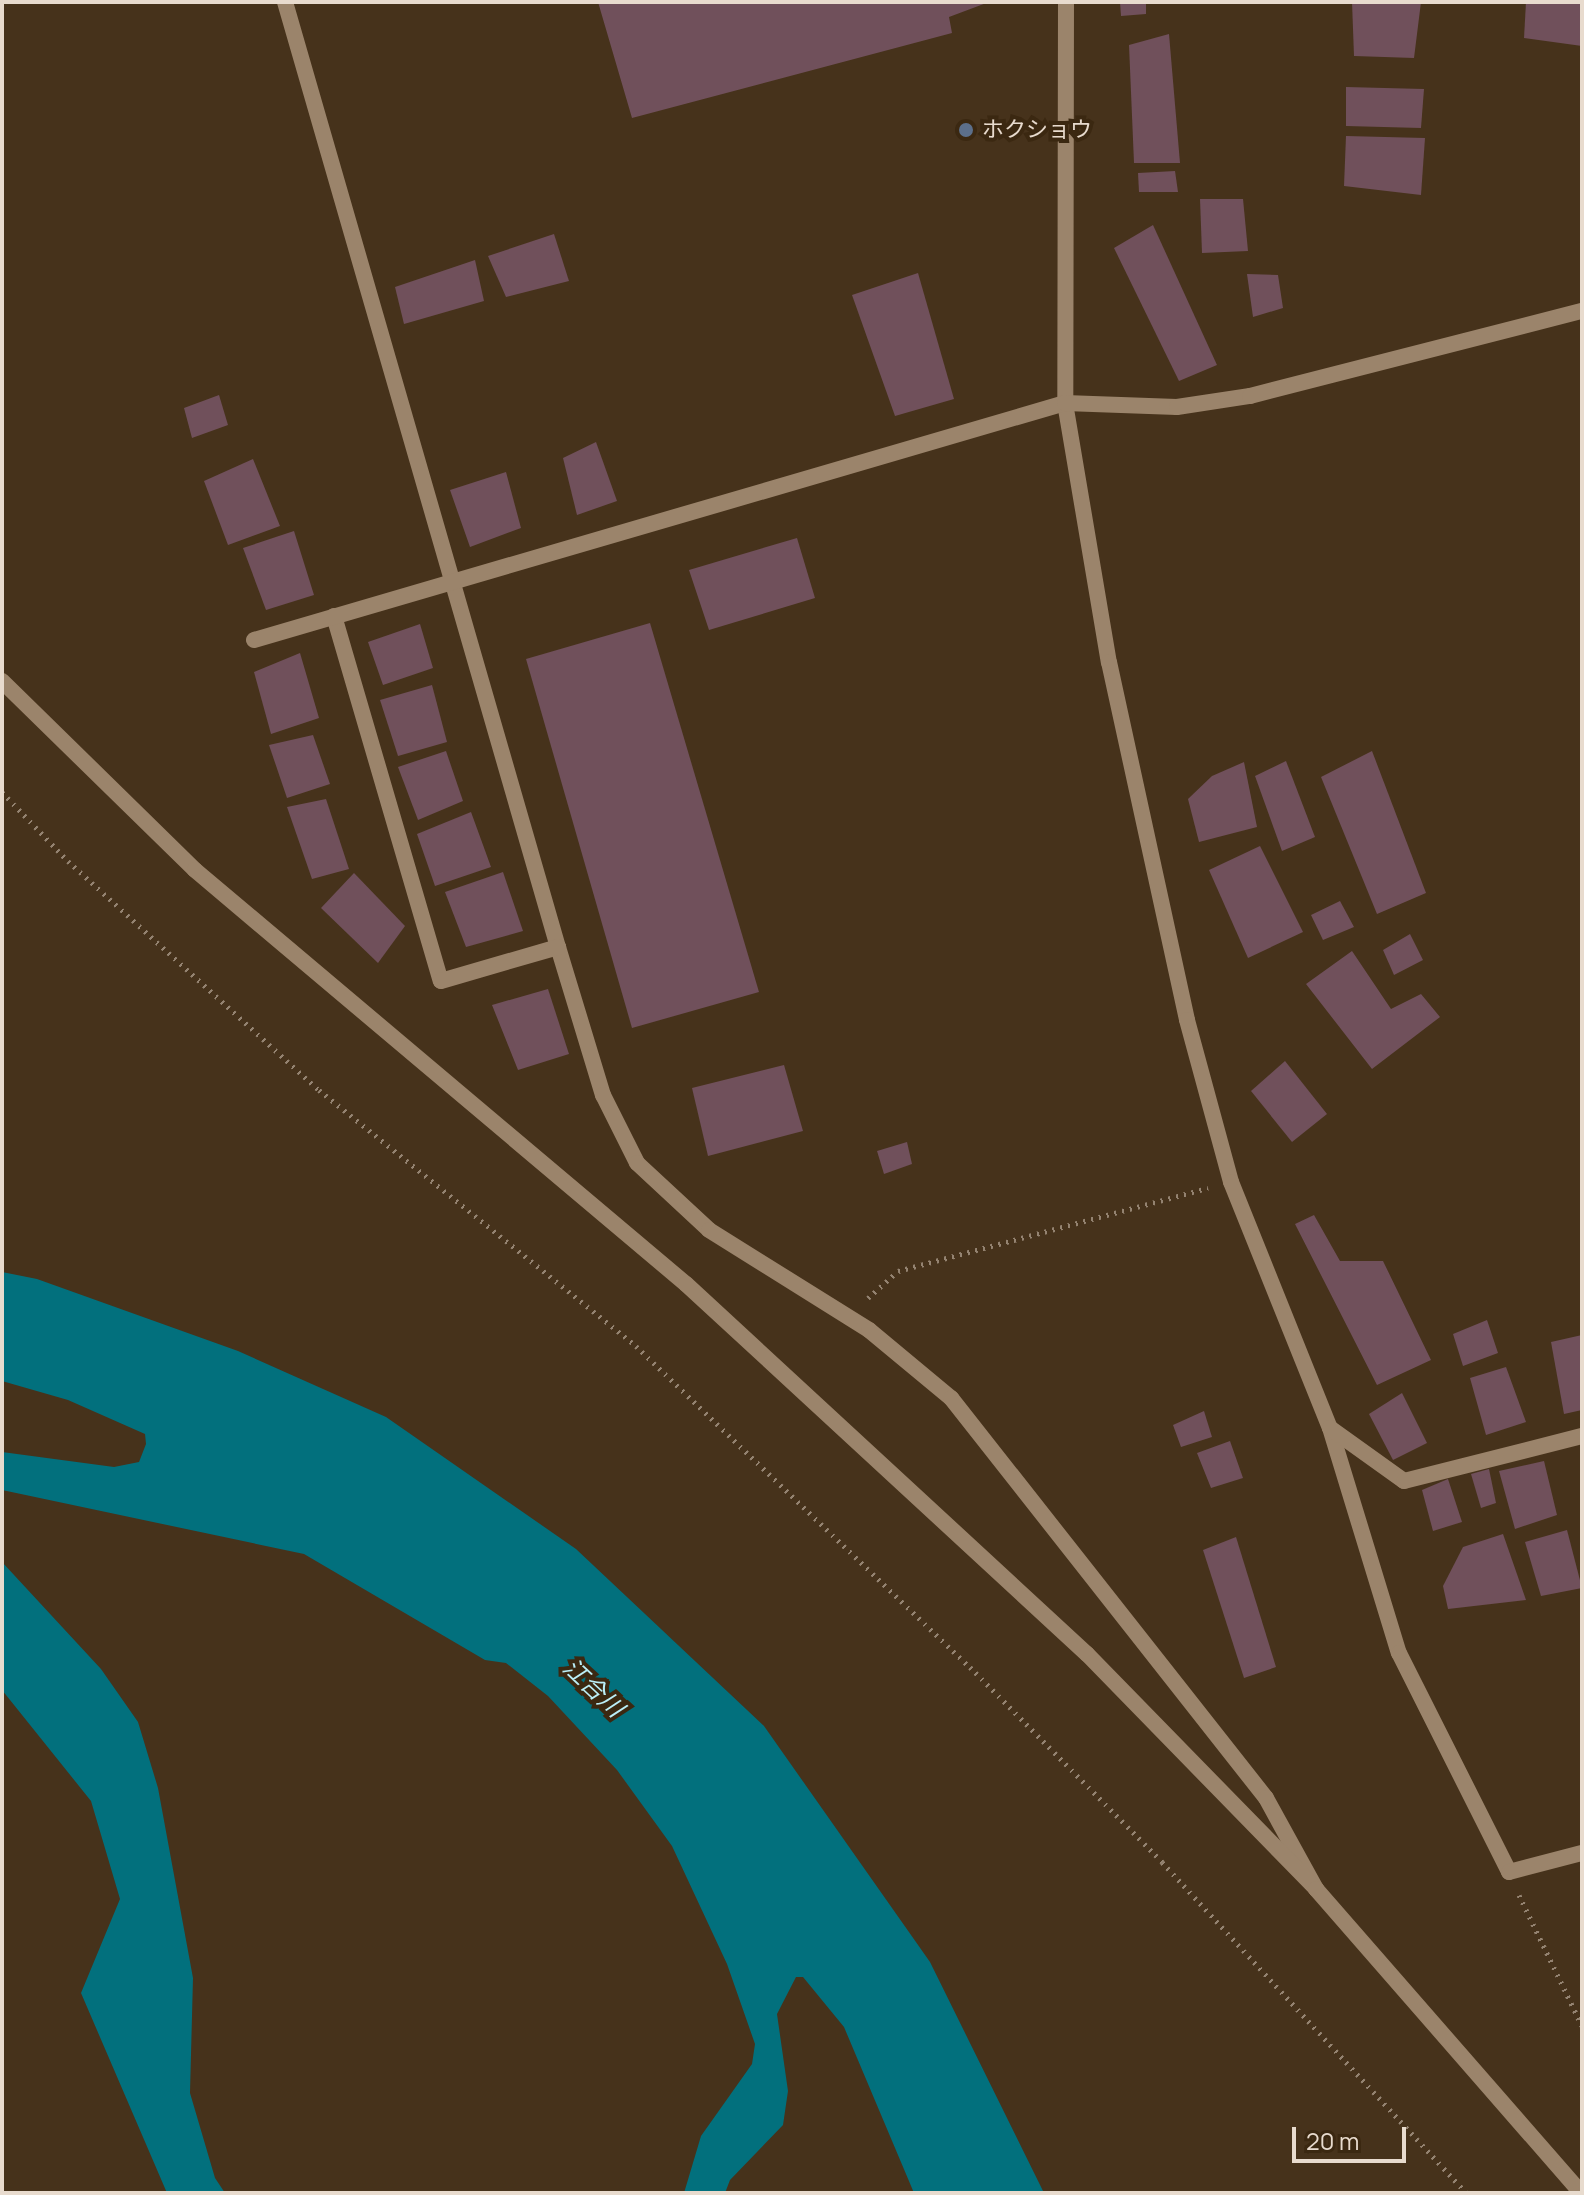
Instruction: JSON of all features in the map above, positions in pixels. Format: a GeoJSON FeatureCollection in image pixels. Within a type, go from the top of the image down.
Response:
{"type":"FeatureCollection","features":[{"type":"Feature","properties":{"kind":"street"},"geometry":{"type":"LineString","coordinates":[[285,2],[455,577],[558,947],[603,1095],[637,1163],[709,1230],[869,1330],[927,1374],[961,1411],[1266,1798],[1316,1889]]}},
{"type":"Feature","properties":{"kind":"street"},"geometry":{"type":"LineString","coordinates":[[1066,2],[1065,403],[1112,677],[1187,1020],[1231,1182],[1330,1428],[1399,1653],[1509,1872],[1582,1853]]}},
{"type":"Feature","properties":{"kind":"street"},"geometry":{"type":"LineString","coordinates":[[254,640],[455,577],[1065,403],[1177,407],[1250,396],[1582,311]]}},
{"type":"Feature","properties":{"kind":"street"},"geometry":{"type":"LineString","coordinates":[[334,616],[441,981],[558,947]]}},
{"type":"Feature","properties":{"kind":"street"},"geometry":{"type":"LineString","coordinates":[[2,681],[195,870],[415,1061],[686,1284],[1087,1654],[1316,1889],[1581,2193]]}},
{"type":"Feature","properties":{"kind":"street"},"geometry":{"type":"LineString","coordinates":[[1330,1428],[1404,1481],[1582,1436]]}},
{"type":"Feature","properties":{"kind":"path"},"geometry":{"type":"LineString","coordinates":[[2,792],[68,861],[319,1090],[636,1346],[970,1667],[1141,1841],[1466,2193]]}},
{"type":"Feature","properties":{"kind":"path"},"geometry":{"type":"LineString","coordinates":[[869,1330],[865,1303],[873,1288],[898,1271],[1231,1182]]}},
{"type":"Feature","properties":{"kind":"path"},"geometry":{"type":"LineString","coordinates":[[1509,1872],[1582,2026]]}},
{"type":"Feature","properties":{"kind":"water","name":"江合川"},"geometry":{"type":"Polygon","coordinates":[[[2,1272],[37,1279],[238,1351],[386,1417],[576,1549],[764,1726],[930,1962],[1044,2193],[914,2193],[844,2027],[803,1977],[796,1977],[777,2014],[788,2091],[783,2125],[730,2180],[725,2193],[684,2193],[701,2136],[752,2064],[755,2044],[727,1964],[672,1846],[617,1770],[548,1696],[506,1663],[485,1660],[304,1554],[2,1490],[2,1452],[114,1467],[139,1462],[146,1444],[145,1434],[68,1400],[2,1381],[2,1272]]]}},
{"type":"Feature","properties":{"kind":"water"},"geometry":{"type":"Polygon","coordinates":[[[2,1562],[101,1669],[138,1722],[158,1788],[193,1978],[190,2093],[215,2178],[225,2193],[167,2193],[81,1993],[120,1899],[91,1801],[2,1690],[2,1562]]]}},
{"type":"Feature","properties":{"kind":"building"},"geometry":{"type":"Polygon","coordinates":[[[598,2],[989,2],[949,17],[952,33],[632,118],[598,2]]]}},
{"type":"Feature","properties":{"kind":"building"},"geometry":{"type":"Polygon","coordinates":[[[1120,2],[1146,2],[1146,14],[1121,16],[1120,2]]]}},
{"type":"Feature","properties":{"kind":"building"},"geometry":{"type":"Polygon","coordinates":[[[1352,2],[1421,2],[1414,58],[1354,56],[1352,2]]]}},
{"type":"Feature","properties":{"kind":"building"},"geometry":{"type":"Polygon","coordinates":[[[1526,2],[1582,2],[1582,46],[1524,38],[1526,2]]]}},
{"type":"Feature","properties":{"kind":"building"},"geometry":{"type":"Polygon","coordinates":[[[1169,34],[1180,163],[1134,163],[1129,45],[1169,34]]]}},
{"type":"Feature","properties":{"kind":"building"},"geometry":{"type":"Polygon","coordinates":[[[1346,87],[1424,89],[1421,128],[1346,126],[1346,87]]]}},
{"type":"Feature","properties":{"kind":"building"},"geometry":{"type":"Polygon","coordinates":[[[1346,136],[1425,138],[1421,195],[1344,186],[1346,136]]]}},
{"type":"Feature","properties":{"kind":"building"},"geometry":{"type":"Polygon","coordinates":[[[1175,171],[1178,192],[1139,192],[1138,173],[1175,171]]]}},
{"type":"Feature","properties":{"kind":"building"},"geometry":{"type":"Polygon","coordinates":[[[1200,199],[1243,199],[1248,251],[1202,253],[1200,199]]]}},
{"type":"Feature","properties":{"kind":"building"},"geometry":{"type":"Polygon","coordinates":[[[1153,225],[1217,365],[1179,381],[1114,248],[1153,225]]]}},
{"type":"Feature","properties":{"kind":"building"},"geometry":{"type":"Polygon","coordinates":[[[554,234],[569,281],[506,297],[488,256],[554,234]]]}},
{"type":"Feature","properties":{"kind":"building"},"geometry":{"type":"Polygon","coordinates":[[[475,260],[484,301],[404,324],[395,287],[475,260]]]}},
{"type":"Feature","properties":{"kind":"building"},"geometry":{"type":"Polygon","coordinates":[[[918,273],[954,399],[895,416],[852,295],[918,273]]]}},
{"type":"Feature","properties":{"kind":"building"},"geometry":{"type":"Polygon","coordinates":[[[1247,274],[1278,275],[1283,308],[1253,317],[1247,274]]]}},
{"type":"Feature","properties":{"kind":"building"},"geometry":{"type":"Polygon","coordinates":[[[219,395],[228,425],[192,438],[184,408],[219,395]]]}},
{"type":"Feature","properties":{"kind":"building"},"geometry":{"type":"Polygon","coordinates":[[[596,442],[617,501],[577,515],[563,458],[596,442]]]}},
{"type":"Feature","properties":{"kind":"building"},"geometry":{"type":"Polygon","coordinates":[[[253,459],[280,526],[228,545],[204,481],[253,459]]]}},
{"type":"Feature","properties":{"kind":"building"},"geometry":{"type":"Polygon","coordinates":[[[506,472],[521,528],[470,547],[450,490],[506,472]]]}},
{"type":"Feature","properties":{"kind":"building"},"geometry":{"type":"Polygon","coordinates":[[[294,531],[314,595],[266,610],[243,548],[294,531]]]}},
{"type":"Feature","properties":{"kind":"building"},"geometry":{"type":"Polygon","coordinates":[[[797,538],[815,598],[709,630],[689,570],[797,538]]]}},
{"type":"Feature","properties":{"kind":"building"},"geometry":{"type":"Polygon","coordinates":[[[650,623],[759,992],[632,1028],[526,659],[650,623]]]}},
{"type":"Feature","properties":{"kind":"building"},"geometry":{"type":"Polygon","coordinates":[[[420,624],[433,668],[383,685],[368,642],[420,624]]]}},
{"type":"Feature","properties":{"kind":"building"},"geometry":{"type":"Polygon","coordinates":[[[300,653],[319,718],[271,734],[254,672],[300,653]]]}},
{"type":"Feature","properties":{"kind":"building"},"geometry":{"type":"Polygon","coordinates":[[[432,685],[447,742],[398,756],[380,700],[432,685]]]}},
{"type":"Feature","properties":{"kind":"building"},"geometry":{"type":"Polygon","coordinates":[[[313,735],[330,784],[287,798],[269,745],[313,735]]]}},
{"type":"Feature","properties":{"kind":"building"},"geometry":{"type":"Polygon","coordinates":[[[446,751],[463,801],[418,820],[398,767],[446,751]]]}},
{"type":"Feature","properties":{"kind":"building"},"geometry":{"type":"Polygon","coordinates":[[[1372,751],[1426,893],[1377,914],[1321,777],[1372,751]]]}},
{"type":"Feature","properties":{"kind":"building"},"geometry":{"type":"Polygon","coordinates":[[[1286,761],[1315,837],[1282,851],[1255,776],[1286,761]]]}},
{"type":"Feature","properties":{"kind":"building"},"geometry":{"type":"Polygon","coordinates":[[[1244,762],[1257,827],[1199,842],[1188,799],[1212,776],[1244,762]]]}},
{"type":"Feature","properties":{"kind":"building"},"geometry":{"type":"Polygon","coordinates":[[[326,799],[349,869],[312,879],[287,807],[326,799]]]}},
{"type":"Feature","properties":{"kind":"building"},"geometry":{"type":"Polygon","coordinates":[[[471,812],[491,867],[435,886],[417,834],[471,812]]]}},
{"type":"Feature","properties":{"kind":"building"},"geometry":{"type":"Polygon","coordinates":[[[1260,846],[1303,932],[1248,958],[1209,870],[1260,846]]]}},
{"type":"Feature","properties":{"kind":"building"},"geometry":{"type":"Polygon","coordinates":[[[503,872],[523,931],[466,947],[445,892],[503,872]]]}},
{"type":"Feature","properties":{"kind":"building"},"geometry":{"type":"Polygon","coordinates":[[[354,873],[405,926],[378,963],[321,908],[354,873]]]}},
{"type":"Feature","properties":{"kind":"building"},"geometry":{"type":"Polygon","coordinates":[[[1340,901],[1354,927],[1323,940],[1311,915],[1340,901]]]}},
{"type":"Feature","properties":{"kind":"building"},"geometry":{"type":"Polygon","coordinates":[[[1410,934],[1423,960],[1394,975],[1383,950],[1410,934]]]}},
{"type":"Feature","properties":{"kind":"building"},"geometry":{"type":"Polygon","coordinates":[[[1352,951],[1391,1009],[1421,994],[1440,1017],[1372,1069],[1306,984],[1352,951]]]}},
{"type":"Feature","properties":{"kind":"building"},"geometry":{"type":"Polygon","coordinates":[[[548,989],[569,1054],[518,1070],[492,1005],[548,989]]]}},
{"type":"Feature","properties":{"kind":"building"},"geometry":{"type":"Polygon","coordinates":[[[1285,1061],[1327,1114],[1292,1142],[1251,1091],[1285,1061]]]}},
{"type":"Feature","properties":{"kind":"building"},"geometry":{"type":"Polygon","coordinates":[[[784,1065],[803,1131],[708,1156],[692,1088],[784,1065]]]}},
{"type":"Feature","properties":{"kind":"building"},"geometry":{"type":"Polygon","coordinates":[[[907,1142],[912,1164],[884,1174],[877,1151],[907,1142]]]}},
{"type":"Feature","properties":{"kind":"building"},"geometry":{"type":"Polygon","coordinates":[[[1314,1215],[1340,1261],[1383,1261],[1431,1360],[1377,1385],[1295,1224],[1314,1215]]]}},
{"type":"Feature","properties":{"kind":"building"},"geometry":{"type":"Polygon","coordinates":[[[1487,1320],[1498,1353],[1463,1366],[1453,1334],[1487,1320]]]}},
{"type":"Feature","properties":{"kind":"building"},"geometry":{"type":"Polygon","coordinates":[[[1582,1335],[1582,1410],[1564,1414],[1551,1342],[1582,1335]]]}},
{"type":"Feature","properties":{"kind":"building"},"geometry":{"type":"Polygon","coordinates":[[[1506,1367],[1526,1422],[1486,1435],[1470,1378],[1506,1367]]]}},
{"type":"Feature","properties":{"kind":"building"},"geometry":{"type":"Polygon","coordinates":[[[1402,1393],[1427,1443],[1393,1460],[1369,1414],[1402,1393]]]}},
{"type":"Feature","properties":{"kind":"building"},"geometry":{"type":"Polygon","coordinates":[[[1204,1411],[1212,1437],[1181,1447],[1173,1425],[1204,1411]]]}},
{"type":"Feature","properties":{"kind":"building"},"geometry":{"type":"Polygon","coordinates":[[[1230,1441],[1243,1478],[1211,1488],[1197,1453],[1230,1441]]]}},
{"type":"Feature","properties":{"kind":"building"},"geometry":{"type":"Polygon","coordinates":[[[1544,1461],[1557,1515],[1515,1529],[1499,1471],[1544,1461]]]}},
{"type":"Feature","properties":{"kind":"building"},"geometry":{"type":"Polygon","coordinates":[[[1489,1469],[1496,1503],[1481,1508],[1471,1474],[1489,1469]]]}},
{"type":"Feature","properties":{"kind":"building"},"geometry":{"type":"Polygon","coordinates":[[[1448,1479],[1462,1522],[1433,1531],[1422,1490],[1448,1479]]]}},
{"type":"Feature","properties":{"kind":"building"},"geometry":{"type":"Polygon","coordinates":[[[1567,1530],[1582,1588],[1541,1596],[1525,1542],[1567,1530]]]}},
{"type":"Feature","properties":{"kind":"building"},"geometry":{"type":"Polygon","coordinates":[[[1503,1534],[1526,1600],[1448,1609],[1443,1586],[1463,1547],[1503,1534]]]}},
{"type":"Feature","properties":{"kind":"building"},"geometry":{"type":"Polygon","coordinates":[[[1236,1537],[1276,1667],[1244,1678],[1203,1550],[1236,1537]]]}},
{"type":"Feature","properties":{"kind":"place","name":"ホクショウ"},"geometry":{"type":"Point","coordinates":[966,130]}}]}
